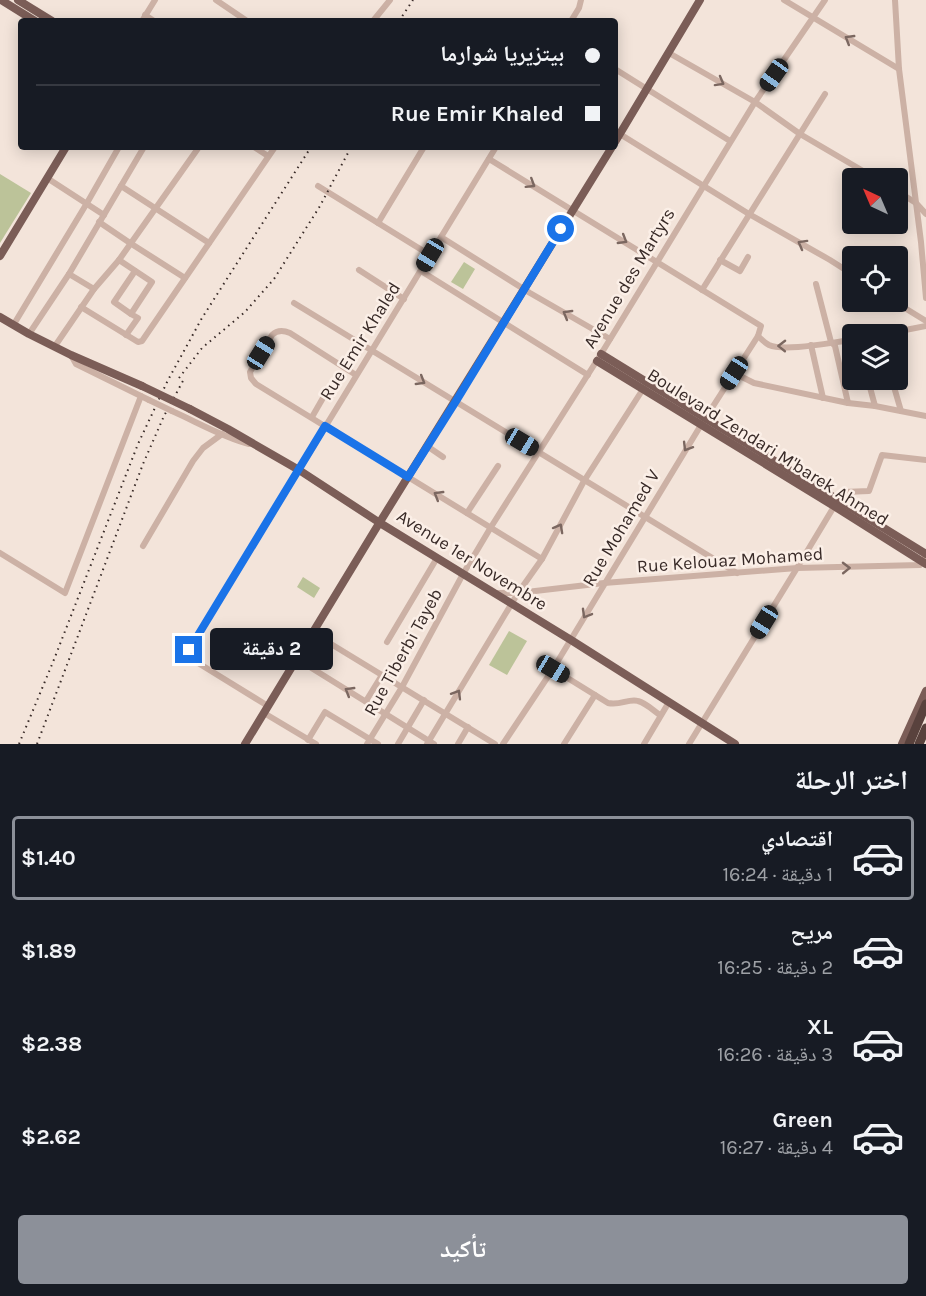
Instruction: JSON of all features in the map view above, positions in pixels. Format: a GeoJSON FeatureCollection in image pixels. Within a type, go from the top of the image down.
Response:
{"type":"FeatureCollection","features":[{"type":"Feature","properties":{"kind":"highway"},"geometry":{"type":"LineString","coordinates":[[909,744],[926,704]]}},
{"type":"Feature","properties":{"kind":"highway"},"geometry":{"type":"LineString","coordinates":[[919,744],[926,728]]}},
{"type":"Feature","properties":{"kind":"main road"},"geometry":{"type":"LineString","coordinates":[[1,0],[30,18]]}},
{"type":"Feature","properties":{"kind":"main road"},"geometry":{"type":"LineString","coordinates":[[18,0],[47,18]]}},
{"type":"Feature","properties":{"kind":"main road"},"geometry":{"type":"LineString","coordinates":[[618,134],[700,0]]}},
{"type":"Feature","properties":{"kind":"main road"},"geometry":{"type":"LineString","coordinates":[[0,256],[64,150]]}},
{"type":"Feature","properties":{"kind":"main road"},"geometry":{"type":"LineString","coordinates":[[245,744],[610,150]]}},
{"type":"Feature","properties":{"kind":"main road","name":"Avenue 1er Novembre"},"geometry":{"type":"LineString","coordinates":[[0,317],[71,355],[190,409],[258,446],[735,744]]}},
{"type":"Feature","properties":{"kind":"main road","name":"Boulevard Zendari M'barek Ahmed"},"geometry":{"type":"LineString","coordinates":[[599,358],[925,559]]}},
{"type":"Feature","properties":{"kind":"main road"},"geometry":{"type":"LineString","coordinates":[[902,744],[926,690]]}},
{"type":"Feature","properties":{"kind":"street"},"geometry":{"type":"LineString","coordinates":[[144,18],[155,0]]}},
{"type":"Feature","properties":{"kind":"street"},"geometry":{"type":"LineString","coordinates":[[216,0],[243,18]]}},
{"type":"Feature","properties":{"kind":"street"},"geometry":{"type":"LineString","coordinates":[[375,18],[390,0]]}},
{"type":"Feature","properties":{"kind":"street"},"geometry":{"type":"LineString","coordinates":[[573,18],[581,0]]}},
{"type":"Feature","properties":{"kind":"street"},"geometry":{"type":"LineString","coordinates":[[784,0],[899,69]]}},
{"type":"Feature","properties":{"kind":"street","name":"Avenue des Martyrs"},"geometry":{"type":"LineString","coordinates":[[463,574],[599,358],[730,141],[825,0]]}},
{"type":"Feature","properties":{"kind":"street"},"geometry":{"type":"LineString","coordinates":[[896,0],[899,69],[926,298]]}},
{"type":"Feature","properties":{"kind":"street"},"geometry":{"type":"LineString","coordinates":[[669,53],[755,102],[800,134],[858,168]]}},
{"type":"Feature","properties":{"kind":"street"},"geometry":{"type":"LineString","coordinates":[[618,71],[730,141]]}},
{"type":"Feature","properties":{"kind":"street"},"geometry":{"type":"LineString","coordinates":[[489,159],[702,290],[825,94]]}},
{"type":"Feature","properties":{"kind":"street"},"geometry":{"type":"LineString","coordinates":[[618,137],[842,268]]}},
{"type":"Feature","properties":{"kind":"street"},"geometry":{"type":"LineString","coordinates":[[14,324],[117,150]]}},
{"type":"Feature","properties":{"kind":"street"},"geometry":{"type":"LineString","coordinates":[[30,334],[69,274],[142,150]]}},
{"type":"Feature","properties":{"kind":"street"},"geometry":{"type":"LineString","coordinates":[[55,346],[94,289],[119,260],[197,150]]}},
{"type":"Feature","properties":{"kind":"street"},"geometry":{"type":"LineString","coordinates":[[259,150],[268,156]]}},
{"type":"Feature","properties":{"kind":"street"},"geometry":{"type":"LineString","coordinates":[[81,308],[138,342],[142,341],[273,150]]}},
{"type":"Feature","properties":{"kind":"street"},"geometry":{"type":"LineString","coordinates":[[378,223],[422,150]]}},
{"type":"Feature","properties":{"kind":"street","name":"Rue Emir Khaled"},"geometry":{"type":"LineString","coordinates":[[266,710],[190,658],[188,654],[494,150]]}},
{"type":"Feature","properties":{"kind":"street"},"geometry":{"type":"LineString","coordinates":[[47,178],[104,214]]}},
{"type":"Feature","properties":{"kind":"street"},"geometry":{"type":"LineString","coordinates":[[121,186],[209,243]]}},
{"type":"Feature","properties":{"kind":"street"},"geometry":{"type":"LineString","coordinates":[[318,186],[430,255]]}},
{"type":"Feature","properties":{"kind":"street"},"geometry":{"type":"LineString","coordinates":[[908,198],[926,214]]}},
{"type":"Feature","properties":{"kind":"street"},"geometry":{"type":"LineString","coordinates":[[916,203],[926,204]]}},
{"type":"Feature","properties":{"kind":"street"},"geometry":{"type":"LineString","coordinates":[[99,222],[185,278]]}},
{"type":"Feature","properties":{"kind":"street"},"geometry":{"type":"LineString","coordinates":[[441,237],[610,339]]}},
{"type":"Feature","properties":{"kind":"street"},"geometry":{"type":"LineString","coordinates":[[720,260],[740,271],[748,257]]}},
{"type":"Feature","properties":{"kind":"street"},"geometry":{"type":"LineString","coordinates":[[119,260],[152,282],[131,314]]}},
{"type":"Feature","properties":{"kind":"street"},"geometry":{"type":"LineString","coordinates":[[358,270],[404,299]]}},
{"type":"Feature","properties":{"kind":"street"},"geometry":{"type":"LineString","coordinates":[[126,335],[138,318],[114,302],[135,271]]}},
{"type":"Feature","properties":{"kind":"street"},"geometry":{"type":"LineString","coordinates":[[421,271],[588,375]]}},
{"type":"Feature","properties":{"kind":"street"},"geometry":{"type":"LineString","coordinates":[[69,274],[94,289]]}},
{"type":"Feature","properties":{"kind":"street"},"geometry":{"type":"LineString","coordinates":[[816,284],[831,342],[835,346],[848,403]]}},
{"type":"Feature","properties":{"kind":"street","name":"Rue Mohamed V"},"geometry":{"type":"LineString","coordinates":[[503,744],[553,669],[758,336],[761,326],[702,290]]}},
{"type":"Feature","properties":{"kind":"street"},"geometry":{"type":"LineString","coordinates":[[294,303],[737,573]]}},
{"type":"Feature","properties":{"kind":"street"},"geometry":{"type":"LineString","coordinates":[[908,310],[926,321]]}},
{"type":"Feature","properties":{"kind":"street"},"geometry":{"type":"LineString","coordinates":[[908,330],[926,326]]}},
{"type":"Feature","properties":{"kind":"street"},"geometry":{"type":"LineString","coordinates":[[356,375],[290,333],[282,331],[272,335],[251,370],[251,378],[254,382],[542,559]]}},
{"type":"Feature","properties":{"kind":"street"},"geometry":{"type":"LineString","coordinates":[[758,336],[771,346],[783,348],[842,341]]}},
{"type":"Feature","properties":{"kind":"street"},"geometry":{"type":"LineString","coordinates":[[811,345],[823,398]]}},
{"type":"Feature","properties":{"kind":"street"},"geometry":{"type":"LineString","coordinates":[[71,355],[76,364],[149,400],[238,441],[258,446]]}},
{"type":"Feature","properties":{"kind":"street"},"geometry":{"type":"LineString","coordinates":[[734,373],[754,383],[848,403],[926,416]]}},
{"type":"Feature","properties":{"kind":"street"},"geometry":{"type":"LineString","coordinates":[[297,659],[430,743],[511,603],[542,559],[584,481],[645,386]]}},
{"type":"Feature","properties":{"kind":"street"},"geometry":{"type":"LineString","coordinates":[[871,390],[875,406]]}},
{"type":"Feature","properties":{"kind":"street"},"geometry":{"type":"LineString","coordinates":[[895,390],[901,411]]}},
{"type":"Feature","properties":{"kind":"street"},"geometry":{"type":"LineString","coordinates":[[312,417],[327,391]]}},
{"type":"Feature","properties":{"kind":"street"},"geometry":{"type":"LineString","coordinates":[[0,553],[65,593],[141,396]]}},
{"type":"Feature","properties":{"kind":"street"},"geometry":{"type":"LineString","coordinates":[[143,546],[193,461],[203,448],[222,434]]}},
{"type":"Feature","properties":{"kind":"street"},"geometry":{"type":"LineString","coordinates":[[427,446],[443,457]]}},
{"type":"Feature","properties":{"kind":"street"},"geometry":{"type":"LineString","coordinates":[[689,744],[844,492],[869,491],[882,455],[926,459]]}},
{"type":"Feature","properties":{"kind":"street"},"geometry":{"type":"LineString","coordinates":[[468,513],[498,466]]}},
{"type":"Feature","properties":{"kind":"street"},"geometry":{"type":"LineString","coordinates":[[387,642],[437,558]]}},
{"type":"Feature","properties":{"kind":"street","name":"Rue Kelouaz Mohamed"},"geometry":{"type":"LineString","coordinates":[[494,593],[518,593],[797,568],[874,568],[920,565],[925,559]]}},
{"type":"Feature","properties":{"kind":"street","name":"Rue Tiberbi Tayeb"},"geometry":{"type":"LineString","coordinates":[[369,742],[402,687],[463,574]]}},
{"type":"Feature","properties":{"kind":"street"},"geometry":{"type":"LineString","coordinates":[[313,633],[495,744]]}},
{"type":"Feature","properties":{"kind":"street"},"geometry":{"type":"LineString","coordinates":[[553,669],[608,703],[615,705],[636,700],[660,715]]}},
{"type":"Feature","properties":{"kind":"street"},"geometry":{"type":"LineString","coordinates":[[366,701],[382,675]]}},
{"type":"Feature","properties":{"kind":"street"},"geometry":{"type":"LineString","coordinates":[[564,744],[595,695]]}},
{"type":"Feature","properties":{"kind":"street"},"geometry":{"type":"LineString","coordinates":[[398,744],[424,700]]}},
{"type":"Feature","properties":{"kind":"street"},"geometry":{"type":"LineString","coordinates":[[644,744],[669,702]]}},
{"type":"Feature","properties":{"kind":"street"},"geometry":{"type":"LineString","coordinates":[[266,710],[316,744]]}},
{"type":"Feature","properties":{"kind":"street"},"geometry":{"type":"LineString","coordinates":[[308,740],[325,712],[369,742],[378,744]]}},
{"type":"Feature","properties":{"kind":"street"},"geometry":{"type":"LineString","coordinates":[[458,744],[468,727]]}},
{"type":"Feature","properties":{"kind":"green space"},"geometry":{"type":"Polygon","coordinates":[[[0,174],[31,193],[0,243],[0,174]]]}},
{"type":"Feature","properties":{"kind":"green space"},"geometry":{"type":"Polygon","coordinates":[[[464,262],[475,269],[463,289],[451,282],[464,262]]]}},
{"type":"Feature","properties":{"kind":"green space"},"geometry":{"type":"Polygon","coordinates":[[[303,577],[320,588],[314,598],[297,587],[303,577]]]}},
{"type":"Feature","properties":{"kind":"green space"},"geometry":{"type":"Polygon","coordinates":[[[509,631],[527,641],[507,675],[489,665],[509,631]]]}},
{"type":"Feature","properties":{"kind":"railway"},"geometry":{"type":"LineString","coordinates":[[401,18],[413,0]]}},
{"type":"Feature","properties":{"kind":"railway"},"geometry":{"type":"LineString","coordinates":[[19,744],[138,444],[168,380],[202,318],[309,150]]}},
{"type":"Feature","properties":{"kind":"railway"},"geometry":{"type":"LineString","coordinates":[[179,378],[202,348],[245,312],[274,279],[320,206],[349,151]]}},
{"type":"Feature","properties":{"kind":"railway"},"geometry":{"type":"LineString","coordinates":[[37,744],[143,464],[164,416],[184,379]]}},
{"type":"Feature","properties":{"kind":"route"},"geometry":{"type":"LineString","coordinates":[[189,650],[325,426],[408,477],[561,229]]}}]}
